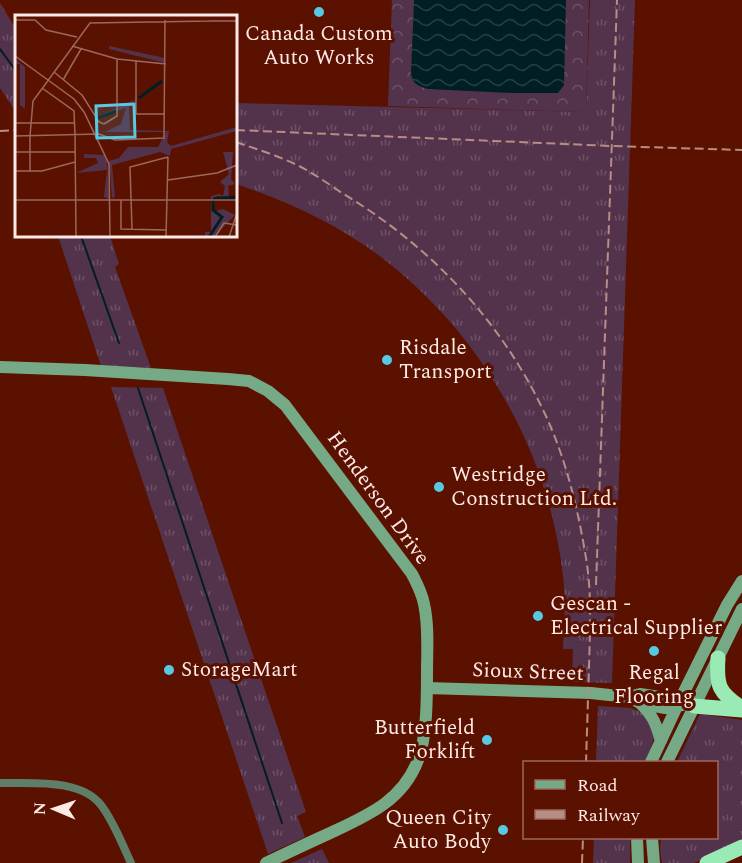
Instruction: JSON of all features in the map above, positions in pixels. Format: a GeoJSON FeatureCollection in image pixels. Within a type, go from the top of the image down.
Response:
{"type":"FeatureCollection","features":[{"type":"Feature","properties":{"kind":"highway"},"geometry":{"type":"LineString","coordinates":[[718,658],[718,683],[728,699],[742,709]]}},
{"type":"Feature","properties":{"kind":"highway"},"geometry":{"type":"LineString","coordinates":[[694,706],[742,709]]}},
{"type":"Feature","properties":{"kind":"highway"},"geometry":{"type":"LineString","coordinates":[[708,863],[742,847]]}},
{"type":"Feature","properties":{"kind":"street","name":"Henderson Drive"},"geometry":{"type":"LineString","coordinates":[[0,367],[249,381],[268,391],[285,405],[412,574],[419,587],[427,624],[427,688],[423,737],[419,758],[411,776],[395,794],[372,813],[266,863]]}},
{"type":"Feature","properties":{"kind":"street"},"geometry":{"type":"LineString","coordinates":[[651,761],[728,604],[742,581]]}},
{"type":"Feature","properties":{"kind":"street"},"geometry":{"type":"LineString","coordinates":[[667,761],[742,609]]}},
{"type":"Feature","properties":{"kind":"street","name":"Sioux Street"},"geometry":{"type":"LineString","coordinates":[[427,688],[591,693],[628,697],[640,694],[667,698],[678,705]]}},
{"type":"Feature","properties":{"kind":"street","name":"Sioux Street"},"geometry":{"type":"LineString","coordinates":[[628,697],[640,703],[665,708],[678,705],[694,706]]}},
{"type":"Feature","properties":{"kind":"street"},"geometry":{"type":"LineString","coordinates":[[640,703],[654,720],[661,741]]}},
{"type":"Feature","properties":{"kind":"street"},"geometry":{"type":"LineString","coordinates":[[0,783],[66,786],[80,789],[91,795],[101,805],[131,863]]}},
{"type":"Feature","properties":{"kind":"street"},"geometry":{"type":"LineString","coordinates":[[637,839],[638,862]]}},
{"type":"Feature","properties":{"kind":"street"},"geometry":{"type":"LineString","coordinates":[[652,839],[653,859]]}},
{"type":"Feature","properties":{"kind":"green space"},"geometry":{"type":"Polygon","coordinates":[[[392,0],[589,0],[586,112],[388,106],[392,0]]]}},
{"type":"Feature","properties":{"kind":"green space"},"geometry":{"type":"Polygon","coordinates":[[[590,0],[635,0],[612,683],[572,682],[573,649],[563,649],[565,603],[563,576],[555,530],[543,484],[526,440],[479,358],[450,321],[417,287],[381,257],[347,234],[311,214],[237,184],[237,103],[586,112],[590,0]]]}},
{"type":"Feature","properties":{"kind":"green space"},"geometry":{"type":"Polygon","coordinates":[[[0,3],[15,27],[15,110],[0,88],[0,3]]]}},
{"type":"Feature","properties":{"kind":"green space"},"geometry":{"type":"Polygon","coordinates":[[[58,237],[110,237],[119,264],[115,267],[151,368],[101,366],[58,237]]]}},
{"type":"Feature","properties":{"kind":"green space"},"geometry":{"type":"Polygon","coordinates":[[[111,387],[163,388],[306,812],[297,816],[305,837],[268,854],[111,387]]]}},
{"type":"Feature","properties":{"kind":"green space"},"geometry":{"type":"Polygon","coordinates":[[[598,706],[631,708],[645,714],[655,736],[645,761],[596,761],[598,706]]]}},
{"type":"Feature","properties":{"kind":"green space"},"geometry":{"type":"Polygon","coordinates":[[[700,714],[742,720],[742,840],[694,863],[662,863],[661,839],[718,839],[718,761],[677,761],[700,714]]]}},
{"type":"Feature","properties":{"kind":"green space"},"geometry":{"type":"Polygon","coordinates":[[[594,839],[630,839],[630,863],[593,863],[594,839]]]}},
{"type":"Feature","properties":{"kind":"green space"},"geometry":{"type":"Polygon","coordinates":[[[322,849],[329,863],[291,863],[322,849]]]}},
{"type":"Feature","properties":{"kind":"water"},"geometry":{"type":"Polygon","coordinates":[[[414,0],[566,0],[564,85],[558,93],[428,89],[418,86],[411,73],[414,0]]]}},
{"type":"Feature","properties":{"kind":"waterway"},"geometry":{"type":"LineString","coordinates":[[0,49],[15,70]]}},
{"type":"Feature","properties":{"kind":"waterway"},"geometry":{"type":"LineString","coordinates":[[81,237],[119,343]]}},
{"type":"Feature","properties":{"kind":"waterway"},"geometry":{"type":"LineString","coordinates":[[138,388],[282,823]]}},
{"type":"Feature","properties":{"kind":"railway"},"geometry":{"type":"LineString","coordinates":[[596,585],[617,0]]}},
{"type":"Feature","properties":{"kind":"railway"},"geometry":{"type":"LineString","coordinates":[[0,131],[15,130]]}},
{"type":"Feature","properties":{"kind":"railway"},"geometry":{"type":"LineString","coordinates":[[237,130],[742,150]]}},
{"type":"Feature","properties":{"kind":"railway"},"geometry":{"type":"LineString","coordinates":[[237,142],[307,170],[405,237],[433,261],[485,317],[527,380],[545,414],[565,466],[586,558],[590,612],[586,761]]}},
{"type":"Feature","properties":{"kind":"railway"},"geometry":{"type":"LineString","coordinates":[[582,863],[583,839]]}},
{"type":"Feature","properties":{"kind":"place","name":"Canada Custom Auto Works"},"geometry":{"type":"Point","coordinates":[319,12]}},
{"type":"Feature","properties":{"kind":"place","name":"Risdale Transport"},"geometry":{"type":"Point","coordinates":[387,360]}},
{"type":"Feature","properties":{"kind":"place","name":"Westridge Construction Ltd."},"geometry":{"type":"Point","coordinates":[439,487]}},
{"type":"Feature","properties":{"kind":"place","name":"Gescan - Electrical Supplier"},"geometry":{"type":"Point","coordinates":[538,616]}},
{"type":"Feature","properties":{"kind":"place","name":"Regal Flooring"},"geometry":{"type":"Point","coordinates":[654,651]}},
{"type":"Feature","properties":{"kind":"place","name":"StorageMart"},"geometry":{"type":"Point","coordinates":[169,670]}},
{"type":"Feature","properties":{"kind":"place","name":"Butterfield Forklift"},"geometry":{"type":"Point","coordinates":[487,740]}},
{"type":"Feature","properties":{"kind":"place","name":"Queen City Auto Body"},"geometry":{"type":"Point","coordinates":[503,830]}}]}
